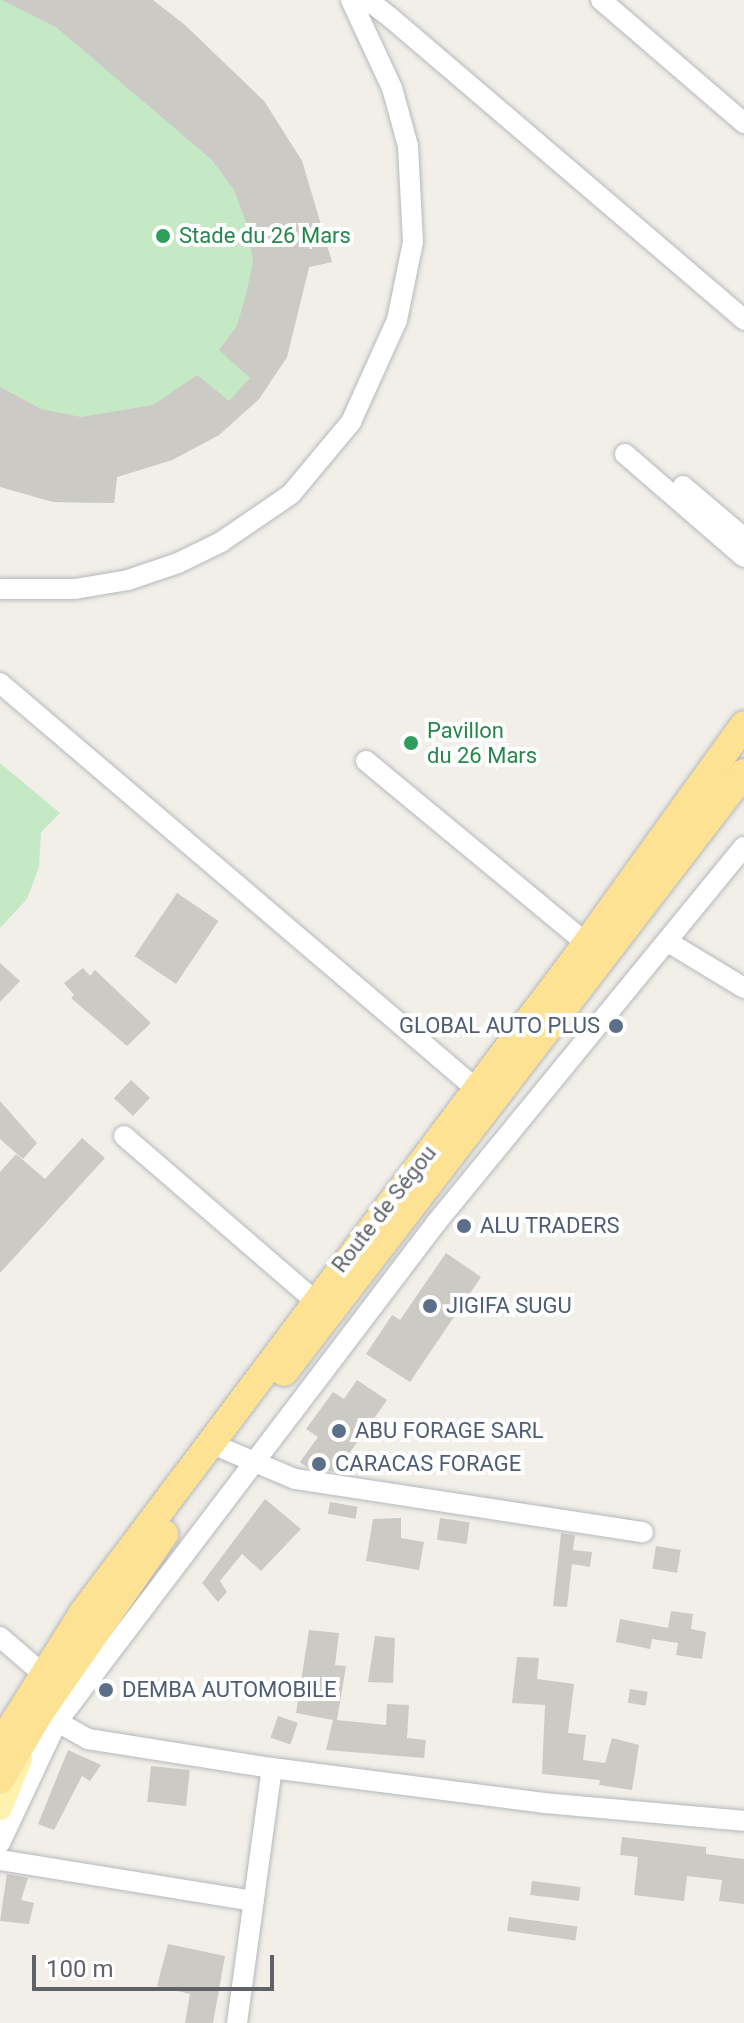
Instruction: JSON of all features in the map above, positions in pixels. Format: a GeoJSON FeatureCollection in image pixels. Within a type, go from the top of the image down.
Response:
{"type":"FeatureCollection","features":[{"type":"Feature","properties":{"kind":"highway","name":"Route de Ségou"},"geometry":{"type":"LineString","coordinates":[[592,956],[744,725]]}},
{"type":"Feature","properties":{"kind":"highway","name":"Route de Ségou"},"geometry":{"type":"LineString","coordinates":[[3,1763],[33,1711],[485,1096],[592,956],[744,773]]}},
{"type":"Feature","properties":{"kind":"highway","name":"Route de Ségou"},"geometry":{"type":"LineString","coordinates":[[3,1763],[33,1711],[314,1300],[485,1096]]}},
{"type":"Feature","properties":{"kind":"main road","name":"Route de Ségou"},"geometry":{"type":"LineString","coordinates":[[0,1808],[33,1711]]}},
{"type":"Feature","properties":{"kind":"street"},"geometry":{"type":"LineString","coordinates":[[352,0],[373,4],[391,18],[744,320]]}},
{"type":"Feature","properties":{"kind":"street"},"geometry":{"type":"LineString","coordinates":[[0,589],[75,589],[178,563],[221,542],[291,494],[351,422],[392,334],[413,242],[408,146],[387,75],[352,0]]}},
{"type":"Feature","properties":{"kind":"street"},"geometry":{"type":"LineString","coordinates":[[601,0],[744,123]]}},
{"type":"Feature","properties":{"kind":"street"},"geometry":{"type":"LineString","coordinates":[[744,538],[628,448],[744,557]]}},
{"type":"Feature","properties":{"kind":"street"},"geometry":{"type":"LineString","coordinates":[[0,683],[485,1096]]}},
{"type":"Feature","properties":{"kind":"street"},"geometry":{"type":"LineString","coordinates":[[362,766],[592,956]]}},
{"type":"Feature","properties":{"kind":"street"},"geometry":{"type":"LineString","coordinates":[[0,1843],[33,1711],[259,1461],[436,1223],[744,847]]}},
{"type":"Feature","properties":{"kind":"street"},"geometry":{"type":"LineString","coordinates":[[668,942],[744,988]]}},
{"type":"Feature","properties":{"kind":"street"},"geometry":{"type":"LineString","coordinates":[[124,1136],[314,1300]]}},
{"type":"Feature","properties":{"kind":"street"},"geometry":{"type":"LineString","coordinates":[[224,1449],[259,1461],[295,1479],[643,1532]]}},
{"type":"Feature","properties":{"kind":"street"},"geometry":{"type":"LineString","coordinates":[[0,1637],[33,1711],[88,1739],[272,1768],[544,1803],[744,1821]]}},
{"type":"Feature","properties":{"kind":"street"},"geometry":{"type":"LineString","coordinates":[[237,2023],[272,1768]]}},
{"type":"Feature","properties":{"kind":"street"},"geometry":{"type":"LineString","coordinates":[[0,1860],[254,1901]]}},
{"type":"Feature","properties":{"kind":"green space","name":"Stade du 26 Mars"},"geometry":{"type":"Polygon","coordinates":[[[0,0],[153,0],[264,101],[302,161],[332,262],[309,267],[287,357],[259,399],[219,435],[172,460],[117,477],[114,503],[53,502],[0,486],[0,0]]]}},
{"type":"Feature","properties":{"kind":"green space"},"geometry":{"type":"Polygon","coordinates":[[[0,763],[60,813],[41,832],[39,867],[27,899],[0,928],[0,763]]]}},
{"type":"Feature","properties":{"kind":"building"},"geometry":{"type":"Polygon","coordinates":[[[2,0],[153,0],[185,25],[264,101],[302,161],[332,262],[309,267],[287,357],[259,399],[219,435],[172,460],[117,477],[114,503],[53,502],[0,487],[0,387],[41,409],[81,417],[153,405],[197,375],[229,401],[250,378],[219,350],[237,326],[253,261],[246,222],[234,190],[212,160],[56,27],[2,0]]]}},
{"type":"Feature","properties":{"kind":"building"},"geometry":{"type":"Polygon","coordinates":[[[177,893],[218,921],[176,984],[135,956],[177,893]]]}},
{"type":"Feature","properties":{"kind":"building"},"geometry":{"type":"Polygon","coordinates":[[[0,963],[20,981],[0,1002],[0,963]]]}},
{"type":"Feature","properties":{"kind":"building"},"geometry":{"type":"Polygon","coordinates":[[[83,968],[90,976],[95,970],[151,1023],[127,1046],[71,998],[74,995],[64,983],[83,968]]]}},
{"type":"Feature","properties":{"kind":"building"},"geometry":{"type":"Polygon","coordinates":[[[131,1080],[150,1098],[133,1116],[114,1098],[131,1080]]]}},
{"type":"Feature","properties":{"kind":"building"},"geometry":{"type":"Polygon","coordinates":[[[0,1101],[37,1143],[23,1159],[0,1139],[0,1101]]]}},
{"type":"Feature","properties":{"kind":"building"},"geometry":{"type":"Polygon","coordinates":[[[82,1138],[105,1158],[0,1273],[0,1172],[16,1154],[45,1179],[82,1138]]]}},
{"type":"Feature","properties":{"kind":"building"},"geometry":{"type":"Polygon","coordinates":[[[446,1253],[481,1277],[410,1382],[366,1354],[392,1315],[400,1320],[446,1253]]]}},
{"type":"Feature","properties":{"kind":"building"},"geometry":{"type":"Polygon","coordinates":[[[357,1380],[387,1400],[336,1472],[308,1468],[300,1462],[318,1437],[306,1429],[333,1392],[344,1399],[357,1380]]]}},
{"type":"Feature","properties":{"kind":"building"},"geometry":{"type":"Polygon","coordinates":[[[265,1499],[301,1529],[261,1571],[242,1554],[220,1581],[227,1592],[218,1602],[202,1583],[265,1499]]]}},
{"type":"Feature","properties":{"kind":"building"},"geometry":{"type":"Polygon","coordinates":[[[330,1502],[358,1507],[355,1519],[328,1514],[330,1502]]]}},
{"type":"Feature","properties":{"kind":"building"},"geometry":{"type":"Polygon","coordinates":[[[401,1518],[401,1538],[424,1542],[419,1570],[366,1561],[373,1519],[401,1518]]]}},
{"type":"Feature","properties":{"kind":"building"},"geometry":{"type":"Polygon","coordinates":[[[440,1518],[470,1522],[467,1544],[437,1540],[440,1518]]]}},
{"type":"Feature","properties":{"kind":"building"},"geometry":{"type":"Polygon","coordinates":[[[561,1533],[575,1535],[573,1550],[592,1552],[590,1567],[572,1564],[567,1607],[553,1606],[561,1533]]]}},
{"type":"Feature","properties":{"kind":"building"},"geometry":{"type":"Polygon","coordinates":[[[656,1546],[681,1550],[677,1573],[652,1569],[656,1546]]]}},
{"type":"Feature","properties":{"kind":"building"},"geometry":{"type":"Polygon","coordinates":[[[671,1611],[693,1614],[691,1629],[706,1632],[702,1659],[676,1655],[678,1643],[652,1639],[650,1649],[616,1642],[620,1619],[668,1628],[671,1611]]]}},
{"type":"Feature","properties":{"kind":"building"},"geometry":{"type":"Polygon","coordinates":[[[309,1630],[339,1633],[335,1665],[346,1666],[337,1720],[386,1725],[387,1704],[409,1705],[407,1738],[426,1740],[424,1758],[326,1750],[333,1720],[296,1713],[309,1630]]]}},
{"type":"Feature","properties":{"kind":"building"},"geometry":{"type":"Polygon","coordinates":[[[375,1636],[395,1638],[393,1683],[368,1682],[375,1636]]]}},
{"type":"Feature","properties":{"kind":"building"},"geometry":{"type":"Polygon","coordinates":[[[517,1657],[539,1658],[537,1679],[574,1684],[568,1733],[586,1735],[583,1760],[605,1763],[612,1738],[639,1745],[632,1790],[599,1785],[600,1780],[542,1774],[545,1705],[512,1703],[517,1657]]]}},
{"type":"Feature","properties":{"kind":"building"},"geometry":{"type":"Polygon","coordinates":[[[630,1689],[648,1692],[646,1706],[628,1703],[630,1689]]]}},
{"type":"Feature","properties":{"kind":"building"},"geometry":{"type":"Polygon","coordinates":[[[278,1716],[298,1723],[290,1745],[271,1738],[278,1716]]]}},
{"type":"Feature","properties":{"kind":"building"},"geometry":{"type":"Polygon","coordinates":[[[68,1750],[101,1765],[90,1781],[82,1776],[54,1830],[38,1824],[68,1750]]]}},
{"type":"Feature","properties":{"kind":"building"},"geometry":{"type":"Polygon","coordinates":[[[151,1766],[190,1770],[186,1806],[147,1802],[151,1766]]]}},
{"type":"Feature","properties":{"kind":"building"},"geometry":{"type":"Polygon","coordinates":[[[622,1837],[706,1847],[706,1854],[744,1859],[744,1904],[719,1901],[722,1880],[687,1876],[684,1901],[634,1895],[638,1857],[620,1855],[622,1837]]]}},
{"type":"Feature","properties":{"kind":"building"},"geometry":{"type":"Polygon","coordinates":[[[7,1874],[28,1878],[21,1900],[34,1903],[29,1924],[0,1921],[7,1874]]]}},
{"type":"Feature","properties":{"kind":"building"},"geometry":{"type":"Polygon","coordinates":[[[532,1881],[581,1887],[579,1901],[530,1895],[532,1881]]]}},
{"type":"Feature","properties":{"kind":"building"},"geometry":{"type":"Polygon","coordinates":[[[509,1917],[577,1927],[575,1940],[507,1931],[509,1917]]]}},
{"type":"Feature","properties":{"kind":"building"},"geometry":{"type":"Polygon","coordinates":[[[168,1944],[225,1956],[213,2023],[185,2023],[190,1994],[157,1986],[168,1944]]]}},
{"type":"Feature","properties":{"kind":"place","name":"Stade du 26 Mars"},"geometry":{"type":"Point","coordinates":[163,236]}},
{"type":"Feature","properties":{"kind":"place","name":"Pavillon du 26 Mars"},"geometry":{"type":"Point","coordinates":[411,743]}},
{"type":"Feature","properties":{"kind":"place","name":"GLOBAL AUTO PLUS"},"geometry":{"type":"Point","coordinates":[616,1026]}},
{"type":"Feature","properties":{"kind":"place","name":"ALU TRADERS"},"geometry":{"type":"Point","coordinates":[464,1226]}},
{"type":"Feature","properties":{"kind":"place","name":"JIGIFA SUGU"},"geometry":{"type":"Point","coordinates":[430,1306]}},
{"type":"Feature","properties":{"kind":"place","name":"ABU FORAGE SARL"},"geometry":{"type":"Point","coordinates":[339,1431]}},
{"type":"Feature","properties":{"kind":"place","name":"CARACAS FORAGE"},"geometry":{"type":"Point","coordinates":[319,1464]}},
{"type":"Feature","properties":{"kind":"place","name":"DEMBA AUTOMOBILE"},"geometry":{"type":"Point","coordinates":[106,1690]}}]}
